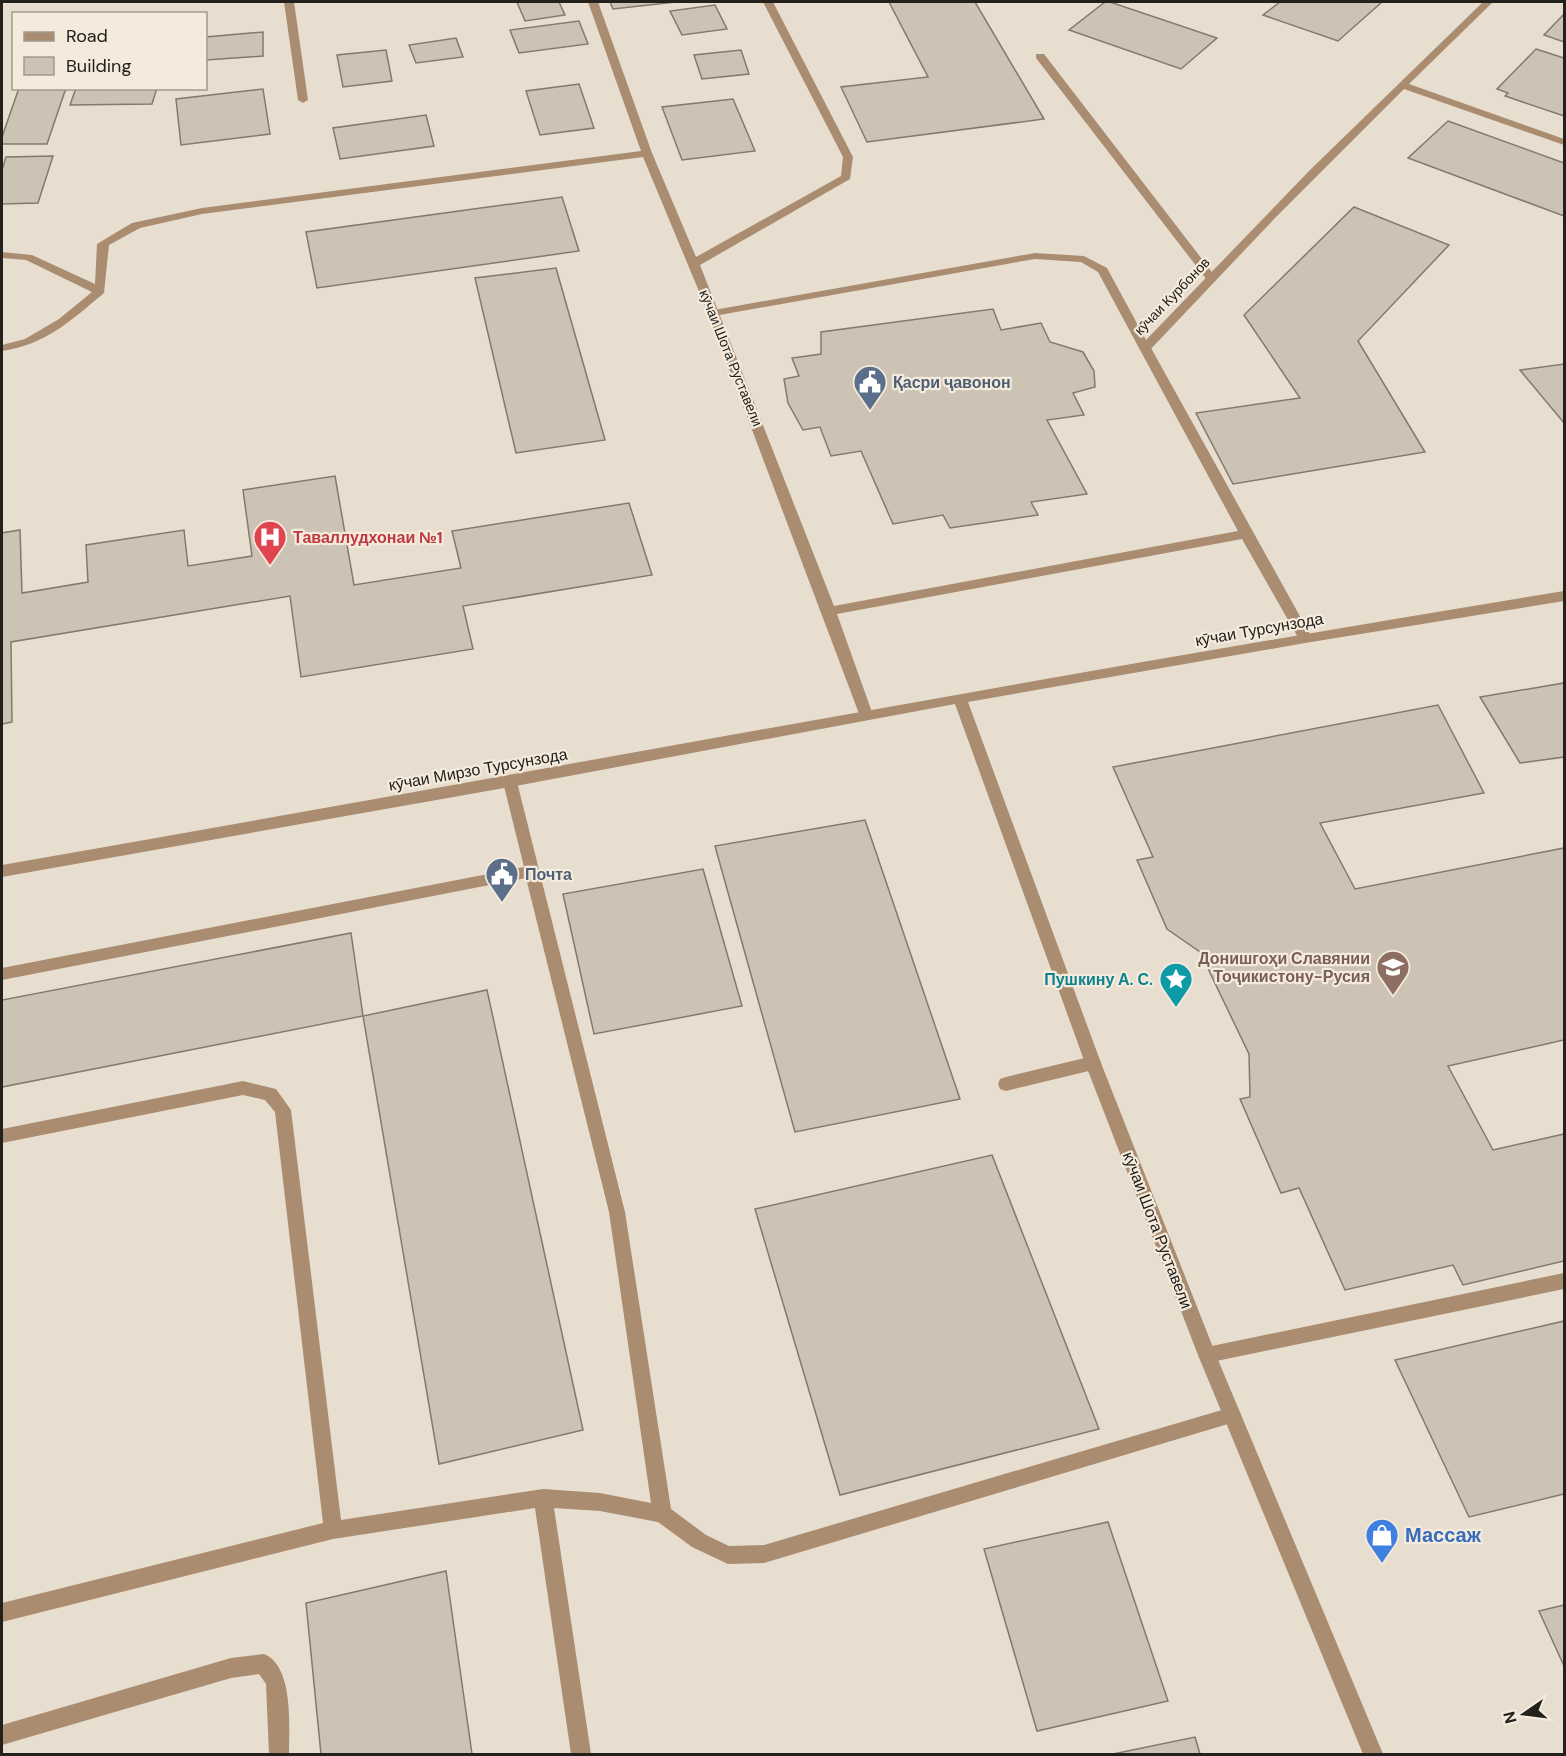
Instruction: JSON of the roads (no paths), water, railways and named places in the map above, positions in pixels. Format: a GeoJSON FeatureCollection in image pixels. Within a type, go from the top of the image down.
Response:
{"type":"FeatureCollection","features":[{"type":"Feature","properties":{"kind":"street"},"geometry":{"type":"LineString","coordinates":[[289,2],[303,100]]}},
{"type":"Feature","properties":{"kind":"street","name":"кӯчаи Шота Руставели"},"geometry":{"type":"LineString","coordinates":[[593,2],[646,153],[714,313],[829,611],[866,715]]}},
{"type":"Feature","properties":{"kind":"street"},"geometry":{"type":"LineString","coordinates":[[693,264],[846,177],[848,157],[768,2]]}},
{"type":"Feature","properties":{"kind":"street","name":"кӯчаи Курбонов"},"geometry":{"type":"LineString","coordinates":[[714,313],[1035,256],[1066,256],[1084,259],[1103,270],[1145,348],[1402,85],[1488,2]]}},
{"type":"Feature","properties":{"kind":"street"},"geometry":{"type":"LineString","coordinates":[[1040,56],[1211,278]]}},
{"type":"Feature","properties":{"kind":"street"},"geometry":{"type":"LineString","coordinates":[[1402,85],[1564,142]]}},
{"type":"Feature","properties":{"kind":"street"},"geometry":{"type":"LineString","coordinates":[[2,348],[28,342],[63,321],[100,291],[103,244],[135,225],[202,211],[646,153]]}},
{"type":"Feature","properties":{"kind":"street"},"geometry":{"type":"LineString","coordinates":[[2,255],[28,257],[100,291]]}},
{"type":"Feature","properties":{"kind":"street"},"geometry":{"type":"LineString","coordinates":[[1145,348],[1305,638]]}},
{"type":"Feature","properties":{"kind":"street"},"geometry":{"type":"LineString","coordinates":[[829,611],[1246,534]]}},
{"type":"Feature","properties":{"kind":"street","name":"кӯчаи Турсунзода"},"geometry":{"type":"LineString","coordinates":[[960,700],[1305,638],[1564,596]]}},
{"type":"Feature","properties":{"kind":"street","name":"кӯчаи Шота Руставели"},"geometry":{"type":"LineString","coordinates":[[960,700],[1093,1063],[1207,1355],[1373,1755]]}},
{"type":"Feature","properties":{"kind":"street","name":"кӯчаи Мирзо Турсунзода"},"geometry":{"type":"LineString","coordinates":[[2,870],[510,782],[866,715],[960,700]]}},
{"type":"Feature","properties":{"kind":"street"},"geometry":{"type":"LineString","coordinates":[[510,782],[617,1212],[662,1514]]}},
{"type":"Feature","properties":{"kind":"street"},"geometry":{"type":"LineString","coordinates":[[2,974],[532,871]]}},
{"type":"Feature","properties":{"kind":"street"},"geometry":{"type":"LineString","coordinates":[[1006,1084],[1093,1063]]}},
{"type":"Feature","properties":{"kind":"street"},"geometry":{"type":"LineString","coordinates":[[2,1136],[243,1088],[270,1094],[283,1110],[333,1530]]}},
{"type":"Feature","properties":{"kind":"street"},"geometry":{"type":"LineString","coordinates":[[1207,1355],[1564,1281]]}},
{"type":"Feature","properties":{"kind":"street"},"geometry":{"type":"LineString","coordinates":[[2,1613],[333,1530],[543,1498],[600,1502],[662,1514],[699,1541],[728,1555],[764,1554],[1232,1415]]}},
{"type":"Feature","properties":{"kind":"street"},"geometry":{"type":"LineString","coordinates":[[543,1498],[581,1755]]}},
{"type":"Feature","properties":{"kind":"street"},"geometry":{"type":"LineString","coordinates":[[2,1735],[231,1668],[264,1664],[276,1681],[279,1755]]}},
{"type":"Feature","properties":{"kind":"place","name":"Қасри ҷавонон"},"geometry":{"type":"Point","coordinates":[870,411]}},
{"type":"Feature","properties":{"kind":"place","name":"Таваллудхонаи №1"},"geometry":{"type":"Point","coordinates":[270,566]}},
{"type":"Feature","properties":{"kind":"place","name":"Почта"},"geometry":{"type":"Point","coordinates":[502,903]}},
{"type":"Feature","properties":{"kind":"place","name":"Донишгоҳи Славянии Тоҷикистону-Русия"},"geometry":{"type":"Point","coordinates":[1393,996]}},
{"type":"Feature","properties":{"kind":"place","name":"Пушкину А. С."},"geometry":{"type":"Point","coordinates":[1176,1008]}},
{"type":"Feature","properties":{"kind":"place","name":"Массаж"},"geometry":{"type":"Point","coordinates":[1382,1564]}}]}
